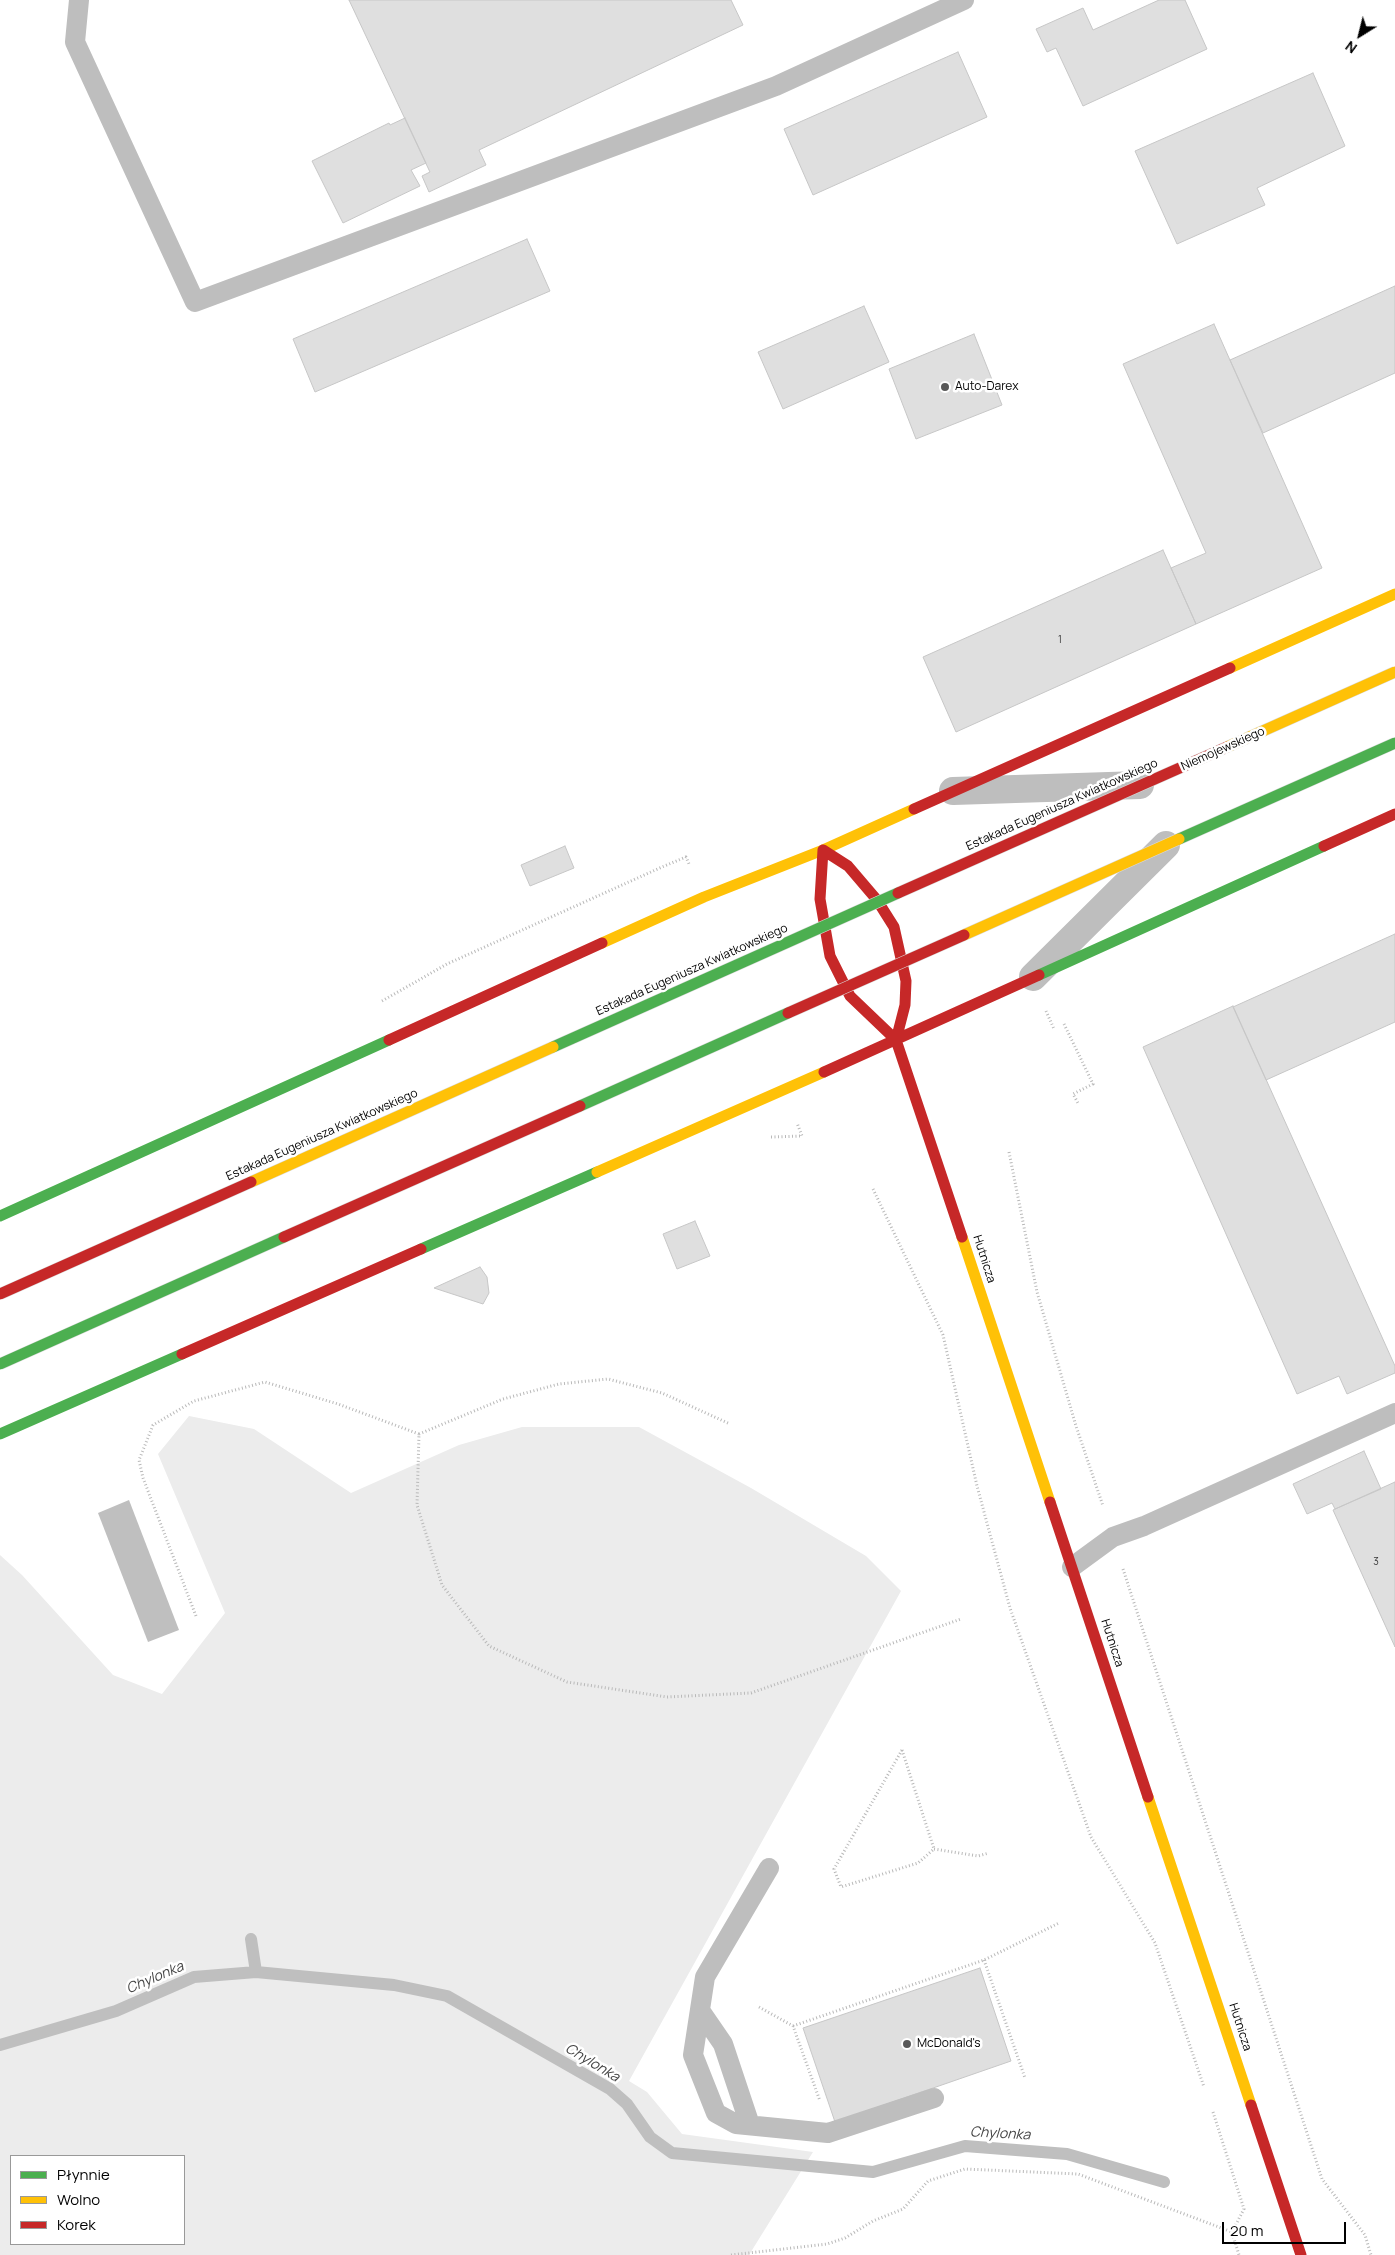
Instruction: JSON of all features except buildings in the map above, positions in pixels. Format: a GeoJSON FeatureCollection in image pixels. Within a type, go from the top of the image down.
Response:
{"type":"FeatureCollection","features":[{"type":"Feature","properties":{"kind":"main road"},"geometry":{"type":"LineString","coordinates":[[0,1216],[704,897],[823,850],[1391,596]]}},
{"type":"Feature","properties":{"kind":"main road","name":"Estakada Eugeniusza Kwiatkowskiego"},"geometry":{"type":"LineString","coordinates":[[0,1294],[1395,672]]}},
{"type":"Feature","properties":{"kind":"main road"},"geometry":{"type":"LineString","coordinates":[[0,1364],[1395,744]]}},
{"type":"Feature","properties":{"kind":"main road"},"geometry":{"type":"LineString","coordinates":[[0,1434],[896,1040],[1395,814]]}},
{"type":"Feature","properties":{"kind":"main road"},"geometry":{"type":"LineString","coordinates":[[823,850],[848,866],[877,900],[894,927],[906,981],[905,1005],[896,1040]]}},
{"type":"Feature","properties":{"kind":"main road","name":"Hutnicza"},"geometry":{"type":"LineString","coordinates":[[823,850],[820,899],[830,956],[850,996],[896,1040],[1301,2255]]}},
{"type":"Feature","properties":{"kind":"street","name":"Niemojewskiego"},"geometry":{"type":"LineString","coordinates":[[952,791],[1139,786],[1395,672]]}},
{"type":"Feature","properties":{"kind":"street"},"geometry":{"type":"LineString","coordinates":[[1032,978],[1166,845],[1395,744]]}},
{"type":"Feature","properties":{"kind":"lane"},"geometry":{"type":"LineString","coordinates":[[79,0],[75,42],[195,302],[776,86],[964,0]]}},
{"type":"Feature","properties":{"kind":"lane"},"geometry":{"type":"LineString","coordinates":[[1072,1567],[1113,1537],[1144,1526],[1395,1414]]}},
{"type":"Feature","properties":{"kind":"lane"},"geometry":{"type":"LineString","coordinates":[[770,1868],[705,1977],[694,2055],[716,2113],[736,2124],[828,2133],[934,2098]]}},
{"type":"Feature","properties":{"kind":"lane"},"geometry":{"type":"LineString","coordinates":[[701,2012],[723,2044],[750,2125]]}},
{"type":"Feature","properties":{"kind":"path"},"geometry":{"type":"LineString","coordinates":[[470,953],[686,857]]}},
{"type":"Feature","properties":{"kind":"path"},"geometry":{"type":"LineString","coordinates":[[1064,1024],[1093,1084],[1073,1094],[1078,1104]]}},
{"type":"Feature","properties":{"kind":"path"},"geometry":{"type":"LineString","coordinates":[[1009,1152],[1037,1292],[1076,1426],[1322,2179],[1365,2235],[1371,2255]]}},
{"type":"Feature","properties":{"kind":"path"},"geometry":{"type":"LineString","coordinates":[[873,1189],[943,1335],[977,1486],[1010,1608],[1088,1828],[1118,1884],[1155,1943],[1206,2092]]}},
{"type":"Feature","properties":{"kind":"path"},"geometry":{"type":"LineString","coordinates":[[196,1616],[143,1478],[139,1460],[153,1425],[194,1401],[265,1382],[338,1404],[419,1434],[503,1399],[559,1384],[608,1380],[662,1393],[730,1424]]}},
{"type":"Feature","properties":{"kind":"path"},"geometry":{"type":"LineString","coordinates":[[419,1434],[417,1505],[442,1585],[489,1646],[567,1682],[668,1697],[751,1693],[961,1618]]}},
{"type":"Feature","properties":{"kind":"path"},"geometry":{"type":"LineString","coordinates":[[902,1750],[919,1804],[934,1849],[918,1863],[841,1887],[834,1869],[902,1750]]}},
{"type":"Feature","properties":{"kind":"path"},"geometry":{"type":"LineString","coordinates":[[934,1849],[978,1856],[989,1853]]}},
{"type":"Feature","properties":{"kind":"path"},"geometry":{"type":"LineString","coordinates":[[793,2026],[984,1960],[1059,1923]]}},
{"type":"Feature","properties":{"kind":"path"},"geometry":{"type":"LineString","coordinates":[[984,1960],[1025,2078]]}},
{"type":"Feature","properties":{"kind":"path"},"geometry":{"type":"LineString","coordinates":[[759,2007],[793,2026],[828,2124],[828,2133]]}},
{"type":"Feature","properties":{"kind":"path"},"geometry":{"type":"LineString","coordinates":[[1212,2109],[1244,2208],[1232,2232],[1239,2255]]}},
{"type":"Feature","properties":{"kind":"path"},"geometry":{"type":"LineString","coordinates":[[731,2255],[827,2244],[845,2238],[873,2221],[903,2210],[928,2181],[965,2169],[1078,2174],[1232,2232]]}},
{"type":"Feature","properties":{"kind":"shaded area"},"geometry":{"type":"Polygon","coordinates":[[[189,1416],[254,1429],[351,1493],[459,1445],[522,1427],[639,1427],[751,1488],[866,1556],[901,1591],[629,2081],[647,2092],[682,2134],[813,2152],[749,2255],[0,2255],[0,1555],[22,1575],[113,1675],[162,1694],[225,1613],[158,1454],[189,1416]]]}},
{"type":"Feature","properties":{"kind":"shaded area"},"geometry":{"type":"Polygon","coordinates":[[[129,1500],[179,1630],[148,1642],[98,1513],[129,1500]]]}},
{"type":"Feature","properties":{"kind":"waterway"},"geometry":{"type":"LineString","coordinates":[[251,1939],[256,1972]]}},
{"type":"Feature","properties":{"kind":"waterway","name":"Chylonka"},"geometry":{"type":"LineString","coordinates":[[0,2045],[116,2011],[194,1977],[256,1972],[394,1985],[447,1996],[610,2089],[627,2104],[650,2137],[672,2153],[873,2172],[965,2146],[1067,2154],[1164,2182]]}},
{"type":"Feature","properties":{"kind":"traffic: fast"},"geometry":{"type":"LineString","coordinates":[[1179,839],[1395,743]]}},
{"type":"Feature","properties":{"kind":"traffic: fast"},"geometry":{"type":"LineString","coordinates":[[1039,975],[1324,846]]}},
{"type":"Feature","properties":{"kind":"traffic: fast"},"geometry":{"type":"LineString","coordinates":[[553,1047],[898,893]]}},
{"type":"Feature","properties":{"kind":"traffic: fast"},"geometry":{"type":"LineString","coordinates":[[580,1106],[788,1013]]}},
{"type":"Feature","properties":{"kind":"traffic: fast"},"geometry":{"type":"LineString","coordinates":[[0,1216],[389,1040]]}},
{"type":"Feature","properties":{"kind":"traffic: fast"},"geometry":{"type":"LineString","coordinates":[[421,1249],[597,1172]]}},
{"type":"Feature","properties":{"kind":"traffic: fast"},"geometry":{"type":"LineString","coordinates":[[0,1364],[284,1237]]}},
{"type":"Feature","properties":{"kind":"traffic: fast"},"geometry":{"type":"LineString","coordinates":[[0,1434],[182,1354]]}},
{"type":"Feature","properties":{"kind":"traffic: slow"},"geometry":{"type":"LineString","coordinates":[[1230,668],[1395,594]]}},
{"type":"Feature","properties":{"kind":"traffic: slow"},"geometry":{"type":"LineString","coordinates":[[1227,747],[1395,672]]}},
{"type":"Feature","properties":{"kind":"traffic: slow"},"geometry":{"type":"LineString","coordinates":[[602,943],[704,897],[823,850],[914,809]]}},
{"type":"Feature","properties":{"kind":"traffic: slow"},"geometry":{"type":"LineString","coordinates":[[964,935],[1179,839]]}},
{"type":"Feature","properties":{"kind":"traffic: slow"},"geometry":{"type":"LineString","coordinates":[[251,1182],[553,1047]]}},
{"type":"Feature","properties":{"kind":"traffic: slow"},"geometry":{"type":"LineString","coordinates":[[597,1172],[824,1072]]}},
{"type":"Feature","properties":{"kind":"traffic: slow"},"geometry":{"type":"LineString","coordinates":[[962,1237],[1050,1502]]}},
{"type":"Feature","properties":{"kind":"traffic: slow"},"geometry":{"type":"LineString","coordinates":[[1148,1797],[1251,2105]]}},
{"type":"Feature","properties":{"kind":"traffic: jam"},"geometry":{"type":"LineString","coordinates":[[914,809],[1230,668]]}},
{"type":"Feature","properties":{"kind":"traffic: jam"},"geometry":{"type":"LineString","coordinates":[[898,893],[1227,747]]}},
{"type":"Feature","properties":{"kind":"traffic: jam"},"geometry":{"type":"LineString","coordinates":[[1324,846],[1395,814]]}},
{"type":"Feature","properties":{"kind":"traffic: jam"},"geometry":{"type":"LineString","coordinates":[[823,850],[820,899],[830,956],[850,996],[896,1040],[962,1237]]}},
{"type":"Feature","properties":{"kind":"traffic: jam"},"geometry":{"type":"LineString","coordinates":[[823,850],[848,866],[877,900],[894,927],[906,981],[905,1005],[896,1040]]}},
{"type":"Feature","properties":{"kind":"traffic: jam"},"geometry":{"type":"LineString","coordinates":[[788,1013],[964,935]]}},
{"type":"Feature","properties":{"kind":"traffic: jam"},"geometry":{"type":"LineString","coordinates":[[389,1040],[602,943]]}},
{"type":"Feature","properties":{"kind":"traffic: jam"},"geometry":{"type":"LineString","coordinates":[[824,1072],[1039,975]]}},
{"type":"Feature","properties":{"kind":"traffic: jam"},"geometry":{"type":"LineString","coordinates":[[284,1237],[580,1106]]}},
{"type":"Feature","properties":{"kind":"traffic: jam"},"geometry":{"type":"LineString","coordinates":[[0,1294],[251,1182]]}},
{"type":"Feature","properties":{"kind":"traffic: jam"},"geometry":{"type":"LineString","coordinates":[[182,1354],[421,1249]]}},
{"type":"Feature","properties":{"kind":"traffic: jam"},"geometry":{"type":"LineString","coordinates":[[1050,1502],[1148,1797]]}},
{"type":"Feature","properties":{"kind":"traffic: jam"},"geometry":{"type":"LineString","coordinates":[[1251,2105],[1301,2255]]}},
{"type":"Feature","properties":{"kind":"place","name":"Auto-Darex"},"geometry":{"type":"Point","coordinates":[945,387]}},
{"type":"Feature","properties":{"kind":"place","name":"McDonald's"},"geometry":{"type":"Point","coordinates":[907,2044]}}]}
